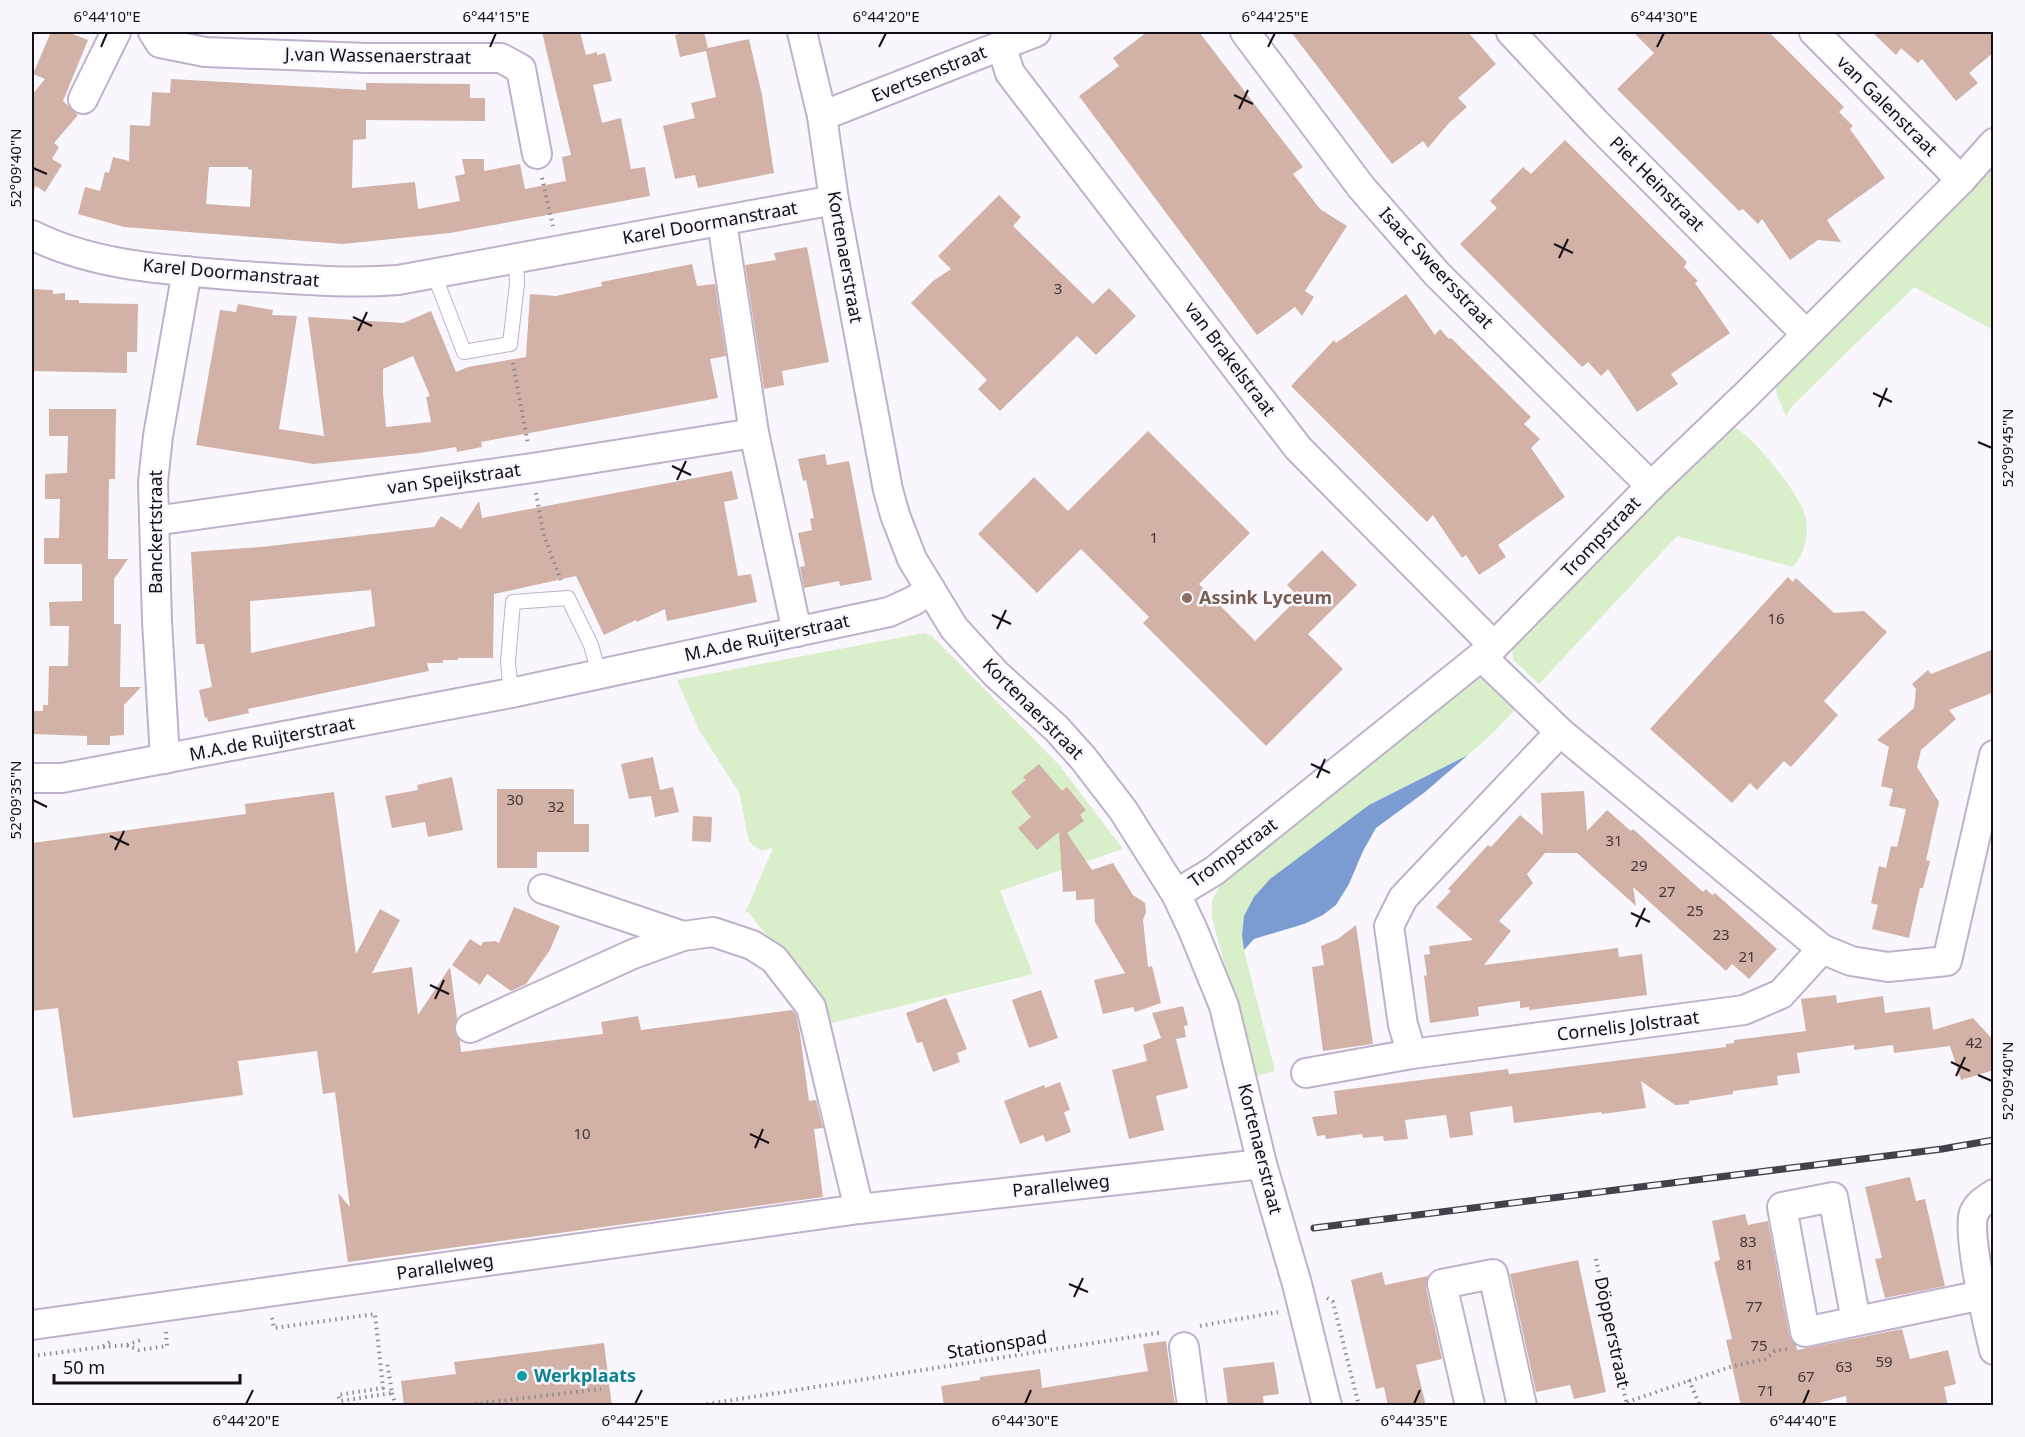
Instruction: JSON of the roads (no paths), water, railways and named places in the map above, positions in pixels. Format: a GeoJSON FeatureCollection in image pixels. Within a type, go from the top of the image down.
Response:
{"type":"FeatureCollection","features":[{"type":"Feature","properties":{"kind":"street"},"geometry":{"type":"LineString","coordinates":[[82,99],[116,32]]}},
{"type":"Feature","properties":{"kind":"street","name":"J.van Wassenaerstraat"},"geometry":{"type":"LineString","coordinates":[[153,32],[160,43],[205,52],[366,58],[501,58],[521,69],[537,154]]}},
{"type":"Feature","properties":{"kind":"street","name":"Kortenaerstraat"},"geometry":{"type":"LineString","coordinates":[[802,32],[822,116],[834,200],[888,490],[895,515],[912,559],[954,628],[996,674],[1056,728],[1083,758],[1123,810],[1176,894],[1224,1006],[1262,1164],[1297,1284],[1327,1406]]}},
{"type":"Feature","properties":{"kind":"street","name":"Evertsenstraat"},"geometry":{"type":"LineString","coordinates":[[822,116],[1036,32]]}},
{"type":"Feature","properties":{"kind":"street","name":"Isaac Sweersstraat"},"geometry":{"type":"LineString","coordinates":[[1245,32],[1361,187],[1437,274],[1650,486]]}},
{"type":"Feature","properties":{"kind":"street","name":"Piet Heinstraat"},"geometry":{"type":"LineString","coordinates":[[1511,32],[1596,123],[1806,334]]}},
{"type":"Feature","properties":{"kind":"street","name":"van Galenstraat"},"geometry":{"type":"LineString","coordinates":[[1814,32],[1961,180]]}},
{"type":"Feature","properties":{"kind":"street","name":"van Brakelstraat"},"geometry":{"type":"LineString","coordinates":[[1001,45],[1010,73],[1298,448],[1488,651]]}},
{"type":"Feature","properties":{"kind":"street","name":"Trompstraat"},"geometry":{"type":"LineString","coordinates":[[1176,894],[1214,871],[1488,651],[1650,486],[1746,395],[1961,180],[1994,143]]}},
{"type":"Feature","properties":{"kind":"street","name":"Karel Doormanstraat"},"geometry":{"type":"LineString","coordinates":[[32,235],[66,250],[94,257],[187,272],[362,283],[434,274],[834,200]]}},
{"type":"Feature","properties":{"kind":"street"},"geometry":{"type":"LineString","coordinates":[[722,222],[754,433],[797,632]]}},
{"type":"Feature","properties":{"kind":"street","name":"Banckertstraat"},"geometry":{"type":"LineString","coordinates":[[165,759],[153,482],[158,436],[187,272]]}},
{"type":"Feature","properties":{"kind":"street","name":"van Speijkstraat"},"geometry":{"type":"LineString","coordinates":[[154,521],[532,468],[754,433]]}},
{"type":"Feature","properties":{"kind":"street","name":"M.A.de Ruijterstraat"},"geometry":{"type":"LineString","coordinates":[[32,778],[62,778],[511,693],[889,612],[931,590]]}},
{"type":"Feature","properties":{"kind":"street"},"geometry":{"type":"LineString","coordinates":[[1488,651],[1560,732],[1822,950],[1851,961],[1888,967],[1947,961],[1994,755]]}},
{"type":"Feature","properties":{"kind":"street"},"geometry":{"type":"LineString","coordinates":[[1412,1054],[1403,1025],[1389,926],[1403,898],[1560,732]]}},
{"type":"Feature","properties":{"kind":"street"},"geometry":{"type":"LineString","coordinates":[[543,889],[683,936]]}},
{"type":"Feature","properties":{"kind":"street"},"geometry":{"type":"LineString","coordinates":[[470,1028],[633,954],[683,936],[713,932],[752,945],[774,959],[811,1008],[859,1209]]}},
{"type":"Feature","properties":{"kind":"street","name":"Cornelis Jolstraat"},"geometry":{"type":"LineString","coordinates":[[1306,1073],[1412,1054],[1744,1010],[1781,994],[1822,950]]}},
{"type":"Feature","properties":{"kind":"street","name":"Parallelweg"},"geometry":{"type":"LineString","coordinates":[[32,1324],[859,1209],[1262,1164]]}},
{"type":"Feature","properties":{"kind":"street"},"geometry":{"type":"LineString","coordinates":[[1994,1194],[1980,1204],[1973,1215],[1982,1295],[1994,1350]]}},
{"type":"Feature","properties":{"kind":"street"},"geometry":{"type":"LineString","coordinates":[[1856,1321],[1833,1197],[1782,1207],[1805,1332],[1982,1295]]}},
{"type":"Feature","properties":{"kind":"street"},"geometry":{"type":"LineString","coordinates":[[1470,1406],[1442,1284],[1493,1274],[1522,1406]]}},
{"type":"Feature","properties":{"kind":"street"},"geometry":{"type":"LineString","coordinates":[[1181,1336],[1192,1406]]}},
{"type":"Feature","properties":{"kind":"lane"},"geometry":{"type":"LineString","coordinates":[[434,274],[464,352],[510,344],[517,284],[516,258]]}},
{"type":"Feature","properties":{"kind":"lane"},"geometry":{"type":"LineString","coordinates":[[511,693],[508,662],[513,602],[568,598],[591,645],[598,674]]}},
{"type":"Feature","properties":{"kind":"water"},"geometry":{"type":"Polygon","coordinates":[[[1468,755],[1425,792],[1376,828],[1349,884],[1336,905],[1323,915],[1304,924],[1254,939],[1244,950],[1242,935],[1244,916],[1254,897],[1270,879],[1369,805],[1468,755]]]}},
{"type":"Feature","properties":{"kind":"railway"},"geometry":{"type":"LineString","coordinates":[[1314,1228],[1942,1149],[1994,1140]]}},
{"type":"Feature","properties":{"kind":"place","name":"Assink Lyceum"},"geometry":{"type":"Point","coordinates":[1187,598]}},
{"type":"Feature","properties":{"kind":"place","name":"Werkplaats"},"geometry":{"type":"Point","coordinates":[522,1376]}}]}
